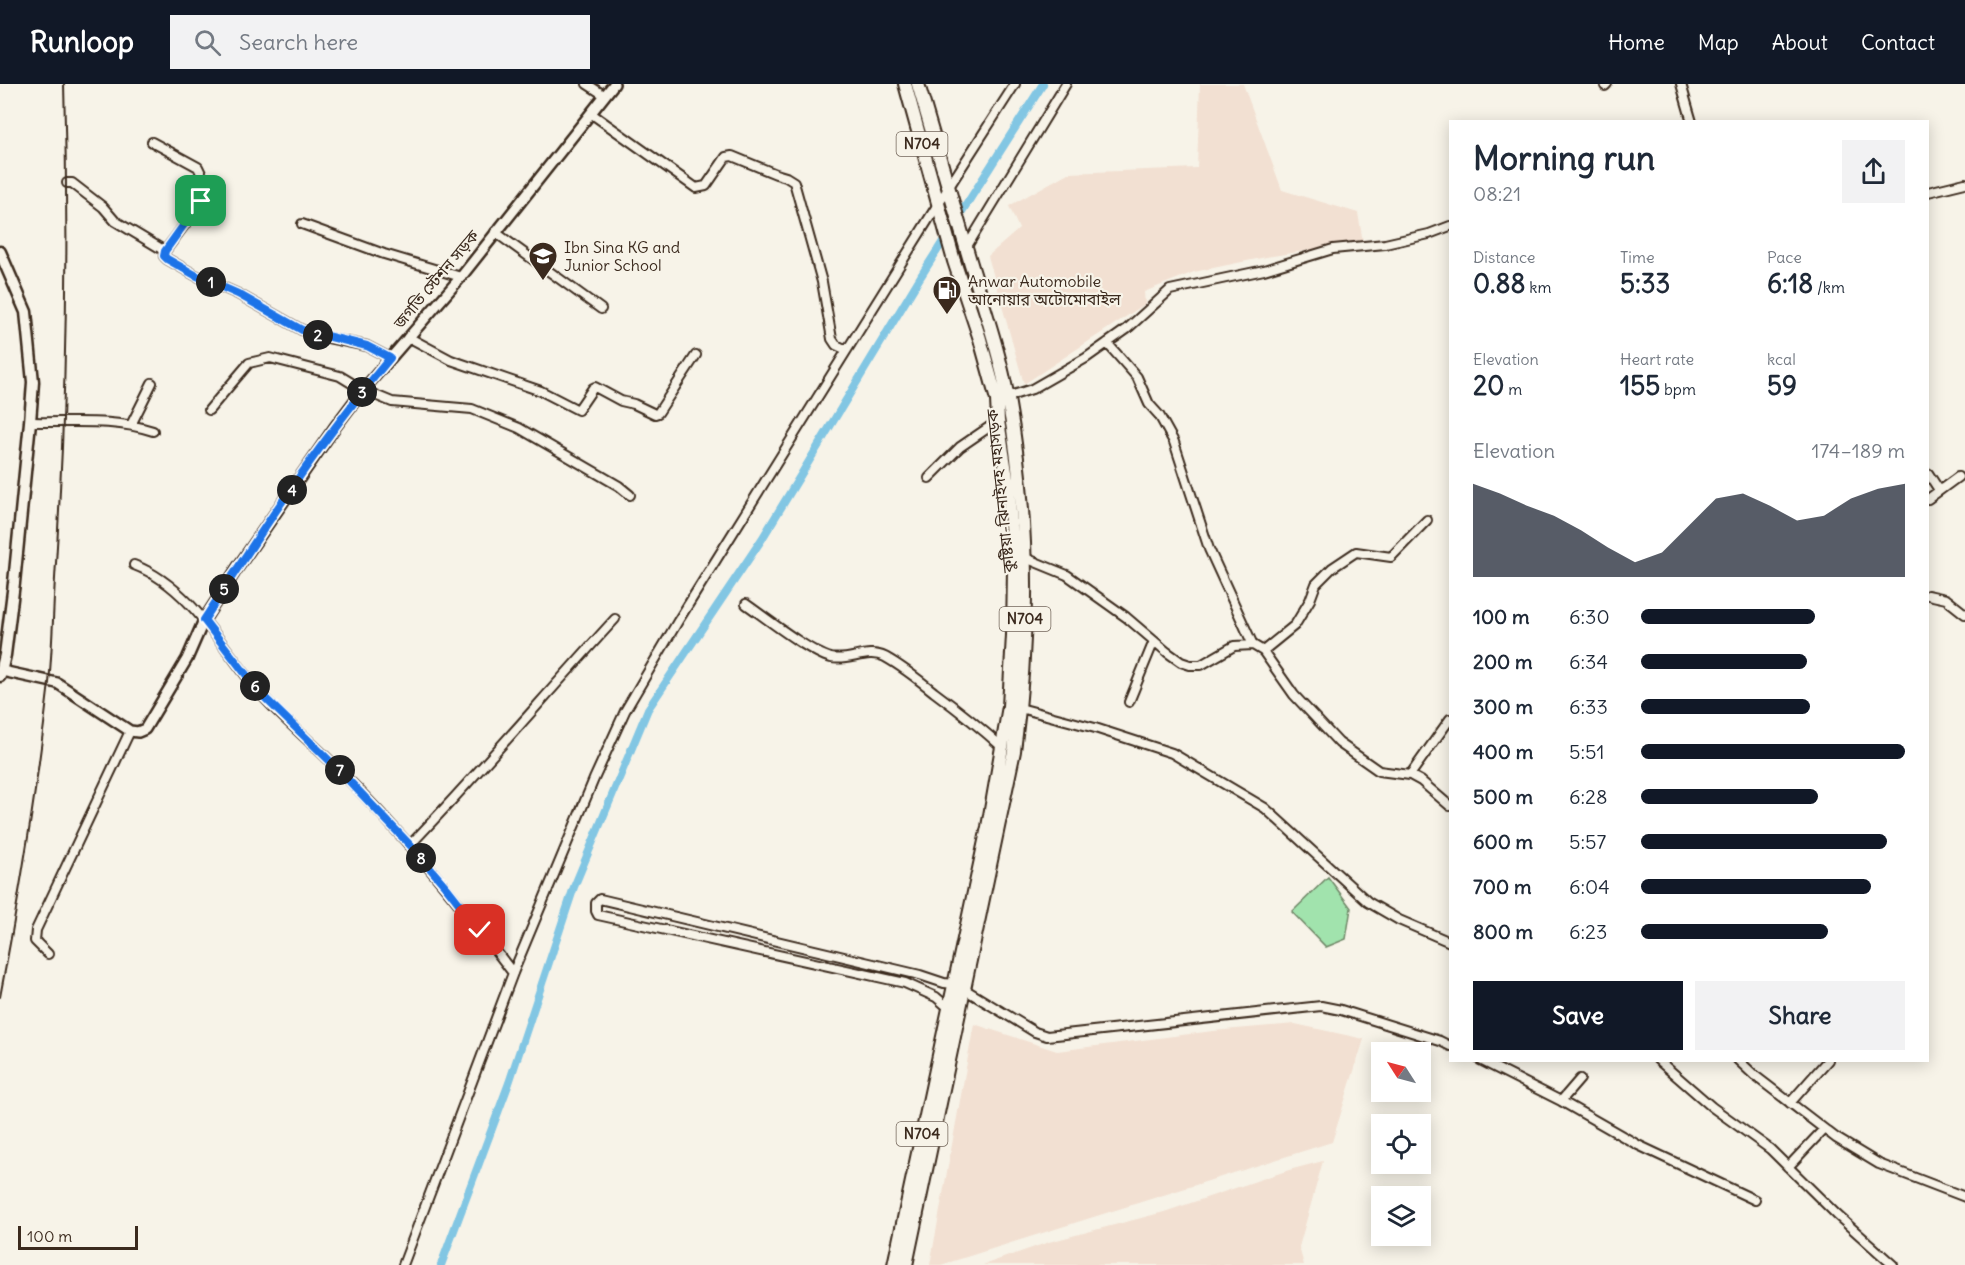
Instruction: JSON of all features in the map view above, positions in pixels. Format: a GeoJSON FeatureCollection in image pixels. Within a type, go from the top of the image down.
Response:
{"type":"FeatureCollection","features":[{"type":"Feature","properties":{"kind":"highway","name":"কুষ্টিয়া-ঝিনাইদহ মহাসড়ক"},"geometry":{"type":"LineString","coordinates":[[905,84],[954,261],[1002,399],[998,421],[1008,485],[1018,654]]}},
{"type":"Feature","properties":{"kind":"highway","name":"কুষ্টিয়া-ঝিনাইদহ মহাসড়ক"},"geometry":{"type":"LineString","coordinates":[[918,84],[993,338],[1002,399],[1020,485],[1025,558],[1014,707],[999,827],[953,1007]]}},
{"type":"Feature","properties":{"kind":"highway","name":"কুষ্টিয়া-ঝিনাইদহ মহাসড়ক"},"geometry":{"type":"LineString","coordinates":[[959,989],[1002,747],[1014,707]]}},
{"type":"Feature","properties":{"kind":"highway","name":"N704"},"geometry":{"type":"LineString","coordinates":[[894,1265],[953,1007]]}},
{"type":"Feature","properties":{"kind":"highway","name":"N704"},"geometry":{"type":"LineString","coordinates":[[906,1265],[953,1007]]}},
{"type":"Feature","properties":{"kind":"main road"},"geometry":{"type":"LineString","coordinates":[[0,252],[26,312],[33,382],[1,672]]}},
{"type":"Feature","properties":{"kind":"street"},"geometry":{"type":"LineString","coordinates":[[586,84],[604,95]]}},
{"type":"Feature","properties":{"kind":"street","name":"জগতি স্টেশন সড়ক"},"geometry":{"type":"LineString","coordinates":[[130,731],[138,732],[146,729],[187,659],[204,620],[238,567],[363,390],[461,277],[614,84]]}},
{"type":"Feature","properties":{"kind":"street"},"geometry":{"type":"LineString","coordinates":[[404,1265],[513,973],[625,711],[678,621],[938,204],[950,193],[1015,84]]}},
{"type":"Feature","properties":{"kind":"street"},"geometry":{"type":"LineString","coordinates":[[965,247],[1066,84]]}},
{"type":"Feature","properties":{"kind":"street"},"geometry":{"type":"LineString","coordinates":[[1682,84],[1691,120]]}},
{"type":"Feature","properties":{"kind":"street"},"geometry":{"type":"LineString","coordinates":[[592,114],[696,188],[706,186],[726,157],[732,156],[794,182],[822,282],[832,339],[836,345],[847,350]]}},
{"type":"Feature","properties":{"kind":"street"},"geometry":{"type":"LineString","coordinates":[[152,142],[198,167],[207,186],[195,211],[165,251],[164,256],[167,259],[195,275],[238,294],[302,330],[360,344],[390,358]]}},
{"type":"Feature","properties":{"kind":"street"},"geometry":{"type":"LineString","coordinates":[[67,183],[72,183],[95,201],[115,221],[165,251]]}},
{"type":"Feature","properties":{"kind":"street"},"geometry":{"type":"LineString","coordinates":[[1929,192],[1965,183]]}},
{"type":"Feature","properties":{"kind":"street"},"geometry":{"type":"LineString","coordinates":[[302,224],[384,255],[461,277]]}},
{"type":"Feature","properties":{"kind":"street"},"geometry":{"type":"LineString","coordinates":[[1002,399],[1032,389],[1107,343],[1127,329],[1170,290],[1264,270],[1333,249],[1384,243],[1429,234],[1449,225]]}},
{"type":"Feature","properties":{"kind":"street"},"geometry":{"type":"LineString","coordinates":[[495,232],[601,309]]}},
{"type":"Feature","properties":{"kind":"street"},"geometry":{"type":"LineString","coordinates":[[408,337],[451,360],[541,391],[578,410],[596,387],[621,401],[634,404],[655,414],[658,413],[696,355]]}},
{"type":"Feature","properties":{"kind":"street"},"geometry":{"type":"LineString","coordinates":[[1107,343],[1137,377],[1149,404],[1159,415],[1174,442],[1209,549],[1253,645]]}},
{"type":"Feature","properties":{"kind":"street"},"geometry":{"type":"LineString","coordinates":[[209,411],[249,363],[270,358],[340,376],[363,390],[392,402],[472,409],[519,428],[619,486],[630,495]]}},
{"type":"Feature","properties":{"kind":"street"},"geometry":{"type":"LineString","coordinates":[[131,425],[152,383]]}},
{"type":"Feature","properties":{"kind":"street"},"geometry":{"type":"LineString","coordinates":[[929,478],[960,447],[998,421]]}},
{"type":"Feature","properties":{"kind":"street"},"geometry":{"type":"LineString","coordinates":[[30,422],[105,422],[131,425],[153,431]]}},
{"type":"Feature","properties":{"kind":"street"},"geometry":{"type":"LineString","coordinates":[[1929,475],[1939,490]]}},
{"type":"Feature","properties":{"kind":"street"},"geometry":{"type":"LineString","coordinates":[[1929,498],[1958,477]]}},
{"type":"Feature","properties":{"kind":"street"},"geometry":{"type":"LineString","coordinates":[[1263,651],[1295,625],[1310,600],[1316,584],[1332,568],[1356,552],[1391,557],[1427,520]]}},
{"type":"Feature","properties":{"kind":"street"},"geometry":{"type":"LineString","coordinates":[[1013,553],[1067,575],[1126,616],[1181,662],[1201,665],[1234,646],[1253,645],[1263,651],[1294,695],[1339,743],[1379,771],[1410,775],[1421,781],[1449,805]]}},
{"type":"Feature","properties":{"kind":"street"},"geometry":{"type":"LineString","coordinates":[[134,565],[149,570],[168,583],[204,620],[261,694],[335,766],[410,845],[447,888],[513,973]]}},
{"type":"Feature","properties":{"kind":"street"},"geometry":{"type":"LineString","coordinates":[[1929,595],[1946,599],[1965,614]]}},
{"type":"Feature","properties":{"kind":"street"},"geometry":{"type":"LineString","coordinates":[[746,604],[814,651],[832,658],[871,653],[884,657],[904,669],[1002,747]]}},
{"type":"Feature","properties":{"kind":"street"},"geometry":{"type":"LineString","coordinates":[[410,845],[470,783],[532,710],[615,619]]}},
{"type":"Feature","properties":{"kind":"street"},"geometry":{"type":"LineString","coordinates":[[1129,702],[1154,641]]}},
{"type":"Feature","properties":{"kind":"street"},"geometry":{"type":"LineString","coordinates":[[1,672],[57,683],[130,731],[36,930],[34,941],[48,954]]}},
{"type":"Feature","properties":{"kind":"street"},"geometry":{"type":"LineString","coordinates":[[1014,707],[1095,728],[1172,753],[1265,808],[1368,902],[1399,920],[1449,942]]}},
{"type":"Feature","properties":{"kind":"street"},"geometry":{"type":"LineString","coordinates":[[1410,775],[1449,720]]}},
{"type":"Feature","properties":{"kind":"street"},"geometry":{"type":"LineString","coordinates":[[953,1007],[905,983],[598,915],[596,903],[600,899],[920,975],[959,989],[1035,1032],[1047,1036],[1321,1006],[1374,1020],[1449,1046]]}},
{"type":"Feature","properties":{"kind":"street"},"geometry":{"type":"LineString","coordinates":[[1484,1062],[1561,1101],[1638,1145],[1755,1200]]}},
{"type":"Feature","properties":{"kind":"street"},"geometry":{"type":"LineString","coordinates":[[1660,1062],[1712,1107],[1770,1149],[1893,1265]]}},
{"type":"Feature","properties":{"kind":"street"},"geometry":{"type":"LineString","coordinates":[[1740,1062],[1824,1129],[1879,1164],[1965,1197]]}},
{"type":"Feature","properties":{"kind":"street"},"geometry":{"type":"LineString","coordinates":[[1790,1103],[1826,1062]]}},
{"type":"Feature","properties":{"kind":"street"},"geometry":{"type":"LineString","coordinates":[[1561,1101],[1580,1079]]}},
{"type":"Feature","properties":{"kind":"street"},"geometry":{"type":"LineString","coordinates":[[1788,1167],[1824,1129]]}},
{"type":"Feature","properties":{"kind":"shaded area"},"geometry":{"type":"Polygon","coordinates":[[[1200,84],[1243,84],[1282,190],[1358,213],[1363,242],[1266,257],[1194,272],[1144,292],[1145,304],[1024,384],[988,256],[1019,229],[1009,206],[1068,173],[1197,168],[1200,84]]]}},
{"type":"Feature","properties":{"kind":"shaded area"},"geometry":{"type":"Polygon","coordinates":[[[974,1024],[1057,1051],[1213,1031],[1295,1024],[1364,1039],[1332,1142],[941,1265],[930,1265],[974,1024]]]}},
{"type":"Feature","properties":{"kind":"shaded area"},"geometry":{"type":"Polygon","coordinates":[[[1323,1161],[1299,1247],[1304,1265],[983,1265],[1049,1242],[1164,1212],[1289,1170],[1323,1161]]]}},
{"type":"Feature","properties":{"kind":"green space"},"geometry":{"type":"Polygon","coordinates":[[[1328,877],[1351,908],[1346,939],[1326,947],[1292,912],[1328,877]]]}},
{"type":"Feature","properties":{"kind":"waterway"},"geometry":{"type":"LineString","coordinates":[[441,1265],[509,1083],[574,887],[648,709],[762,539],[921,276],[1043,84]]}},
{"type":"Feature","properties":{"kind":"railway"},"geometry":{"type":"LineString","coordinates":[[0,997],[28,840],[49,683],[64,383],[66,264],[64,84]]}},
{"type":"Feature","properties":{"kind":"place","name":"Ibn Sina KG and Junior School"},"geometry":{"type":"Point","coordinates":[543,282]}},
{"type":"Feature","properties":{"kind":"place","name":"Anwar Automobile আনোয়ার অটোমোবাইল"},"geometry":{"type":"Point","coordinates":[947,316]}},
{"type":"Feature","properties":{"kind":"route"},"geometry":{"type":"LineString","coordinates":[[201,201],[165,251],[164,256],[167,259],[195,275],[238,294],[302,330],[367,346],[390,358],[335,427],[204,620],[261,694],[335,766],[410,845],[480,930]]}}]}
